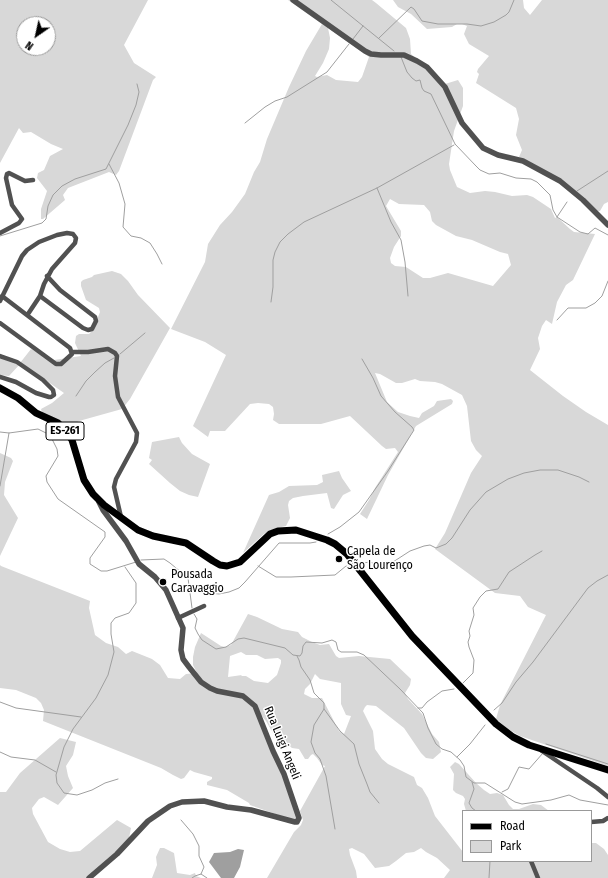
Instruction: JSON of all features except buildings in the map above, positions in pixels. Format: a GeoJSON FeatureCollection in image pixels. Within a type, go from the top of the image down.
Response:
{"type":"FeatureCollection","features":[{"type":"Feature","properties":{"kind":"main road","name":"ES-261"},"geometry":{"type":"LineString","coordinates":[[0,388],[18,398],[36,413],[58,423],[63,428],[72,440],[84,480],[93,494],[99,501],[138,530],[145,534],[186,543],[220,565],[227,566],[240,562],[270,534],[278,532],[296,530],[335,544],[354,562],[419,644],[496,724],[522,742],[608,770]]}},
{"type":"Feature","properties":{"kind":"street"},"geometry":{"type":"LineString","coordinates":[[293,0],[371,54],[404,55],[417,61],[436,76],[445,87],[462,123],[484,148],[498,155],[523,161],[560,181],[583,200],[608,225]]}},
{"type":"Feature","properties":{"kind":"street"},"geometry":{"type":"LineString","coordinates":[[0,233],[19,223],[22,218],[12,206],[6,174],[10,173],[25,181],[34,180]]}},
{"type":"Feature","properties":{"kind":"street"},"geometry":{"type":"LineString","coordinates":[[28,314],[40,296],[52,269],[74,245],[75,236],[70,234],[58,235],[39,242],[27,250],[22,256],[1,298],[28,314],[70,348],[72,352]]}},
{"type":"Feature","properties":{"kind":"street"},"geometry":{"type":"LineString","coordinates":[[40,296],[83,328],[88,330],[92,329],[96,321],[96,317],[60,290],[48,276]]}},
{"type":"Feature","properties":{"kind":"street"},"geometry":{"type":"LineString","coordinates":[[0,323],[56,364],[61,364],[72,354],[72,352]]}},
{"type":"Feature","properties":{"kind":"street"},"geometry":{"type":"LineString","coordinates":[[72,352],[88,352],[105,348],[112,350],[117,356],[115,376],[118,397],[137,433],[136,442],[116,479],[114,487],[121,518]]}},
{"type":"Feature","properties":{"kind":"street"},"geometry":{"type":"LineString","coordinates":[[0,356],[17,362],[53,390],[54,395],[49,397],[36,393],[16,382],[0,376]]}},
{"type":"Feature","properties":{"kind":"street","name":"Rua Luigi Angeli"},"geometry":{"type":"LineString","coordinates":[[89,878],[117,854],[152,818],[170,806],[182,802],[204,801],[227,807],[251,810],[293,822],[297,822],[299,816],[284,774],[255,706],[243,696],[238,694],[217,691],[210,688],[194,675],[182,655],[180,645],[182,628],[166,590],[155,577],[139,564],[119,530],[103,510],[99,501]]}},
{"type":"Feature","properties":{"kind":"street"},"geometry":{"type":"LineString","coordinates":[[178,618],[204,606]]}},
{"type":"Feature","properties":{"kind":"street"},"geometry":{"type":"LineString","coordinates":[[540,748],[549,757],[597,788],[608,797]]}},
{"type":"Feature","properties":{"kind":"street"},"geometry":{"type":"LineString","coordinates":[[592,822],[603,821],[608,818]]}},
{"type":"Feature","properties":{"kind":"street"},"geometry":{"type":"LineString","coordinates":[[531,862],[538,878]]}},
{"type":"Feature","properties":{"kind":"green space"},"geometry":{"type":"Polygon","coordinates":[[[0,0],[148,0],[124,45],[134,63],[156,77],[153,80],[119,171],[116,175],[109,172],[68,188],[63,195],[65,200],[43,219],[41,219],[41,209],[47,191],[37,178],[38,173],[44,170],[50,156],[63,149],[51,144],[31,132],[23,133],[19,128],[0,163],[0,0]]]}},
{"type":"Feature","properties":{"kind":"green space"},"geometry":{"type":"Polygon","coordinates":[[[288,0],[372,0],[376,3],[406,28],[410,39],[411,54],[445,84],[458,80],[463,88],[463,106],[454,131],[449,164],[457,187],[470,193],[485,191],[512,196],[527,195],[533,197],[551,209],[555,218],[557,217],[574,232],[595,234],[573,280],[566,285],[557,302],[552,324],[546,320],[542,326],[538,338],[540,349],[530,370],[563,396],[608,425],[608,766],[520,736],[508,729],[496,719],[500,705],[546,615],[528,607],[520,596],[495,593],[435,549],[445,533],[471,473],[482,456],[476,450],[471,441],[467,406],[462,395],[442,384],[435,382],[420,381],[415,379],[402,383],[396,383],[380,374],[375,373],[387,402],[398,412],[419,418],[422,413],[434,406],[437,401],[451,399],[453,401],[452,404],[416,426],[388,475],[367,519],[360,514],[398,452],[395,448],[386,449],[382,446],[350,416],[321,424],[279,424],[273,420],[273,407],[269,404],[258,403],[250,404],[225,431],[210,431],[208,437],[193,426],[226,355],[205,342],[171,329],[205,262],[208,244],[220,225],[245,194],[260,162],[267,139],[289,87],[306,51],[322,24],[288,0]],[[328,28],[330,38],[329,49],[315,76],[327,75],[336,80],[358,82],[362,77],[369,57],[328,28]],[[390,199],[386,206],[401,231],[401,236],[394,247],[390,258],[391,263],[395,266],[406,267],[423,278],[430,278],[448,273],[493,286],[511,265],[508,254],[472,240],[456,236],[436,225],[432,221],[430,212],[424,205],[399,204],[390,199]]]}},
{"type":"Feature","properties":{"kind":"green space"},"geometry":{"type":"Polygon","coordinates":[[[393,0],[523,0],[524,8],[530,15],[542,0],[608,0],[608,202],[604,204],[600,211],[595,211],[536,166],[519,157],[522,150],[516,135],[519,119],[516,108],[476,83],[479,74],[477,72],[478,69],[489,56],[469,44],[464,34],[467,26],[457,24],[452,27],[427,29],[411,14],[398,7],[393,0]]]}},
{"type":"Feature","properties":{"kind":"green space"},"geometry":{"type":"Polygon","coordinates":[[[112,271],[121,274],[138,295],[170,328],[130,399],[122,409],[79,421],[67,428],[42,412],[41,409],[52,403],[64,393],[21,363],[9,376],[0,375],[0,354],[20,363],[31,349],[54,360],[81,356],[75,343],[76,336],[79,334],[89,334],[93,330],[100,312],[99,308],[86,300],[81,282],[94,275],[112,271]]]}},
{"type":"Feature","properties":{"kind":"green space"},"geometry":{"type":"Polygon","coordinates":[[[179,437],[182,443],[192,454],[210,464],[198,497],[180,491],[149,464],[152,460],[149,458],[152,442],[179,437]]]}},
{"type":"Feature","properties":{"kind":"green space"},"geometry":{"type":"Polygon","coordinates":[[[0,453],[11,458],[13,461],[5,482],[4,495],[18,518],[0,556],[0,453]]]}},
{"type":"Feature","properties":{"kind":"green space"},"geometry":{"type":"Polygon","coordinates":[[[339,471],[351,491],[343,495],[334,509],[331,508],[327,493],[293,498],[289,501],[288,505],[290,518],[286,526],[264,534],[243,553],[269,495],[279,492],[289,486],[317,485],[323,482],[322,475],[339,471]]]}},
{"type":"Feature","properties":{"kind":"green space"},"geometry":{"type":"Polygon","coordinates":[[[0,565],[90,601],[89,608],[95,635],[106,643],[118,647],[126,654],[132,651],[152,659],[160,665],[168,678],[180,679],[186,674],[197,673],[193,665],[193,657],[195,647],[201,633],[221,646],[225,647],[231,645],[248,614],[282,629],[298,632],[302,637],[320,645],[329,644],[336,656],[339,658],[359,656],[390,659],[411,679],[410,685],[405,693],[408,699],[422,714],[432,734],[439,742],[441,752],[433,759],[426,758],[404,728],[376,706],[367,705],[363,711],[373,731],[375,749],[382,759],[388,764],[414,777],[417,785],[422,788],[428,798],[435,816],[462,851],[462,862],[592,862],[592,843],[596,843],[604,849],[608,855],[608,878],[444,878],[450,870],[437,858],[421,848],[414,852],[406,853],[389,866],[375,868],[364,854],[352,848],[349,849],[350,855],[357,878],[267,878],[294,832],[301,825],[303,820],[300,811],[325,766],[322,765],[313,754],[308,759],[305,759],[299,749],[292,748],[285,742],[279,741],[261,715],[298,814],[295,821],[250,805],[227,790],[207,785],[207,782],[212,779],[212,777],[190,770],[184,778],[181,779],[161,768],[43,721],[44,710],[41,703],[36,698],[16,690],[0,688],[0,565]],[[241,652],[230,656],[228,677],[242,675],[241,676],[246,676],[254,681],[268,683],[277,675],[281,663],[281,660],[278,658],[265,659],[257,655],[246,655],[241,652]],[[315,674],[310,684],[305,689],[304,694],[312,698],[322,698],[339,731],[344,734],[351,716],[346,715],[341,704],[341,683],[320,679],[315,674]]]}},
{"type":"Feature","properties":{"kind":"green space"},"geometry":{"type":"Polygon","coordinates":[[[60,738],[76,742],[73,755],[66,766],[73,788],[58,805],[44,797],[39,799],[32,808],[33,814],[48,842],[60,849],[70,852],[80,851],[117,820],[131,828],[129,838],[92,878],[0,878],[0,792],[6,792],[20,773],[60,738]]]}},
{"type":"Feature","properties":{"kind":"green space"},"geometry":{"type":"Polygon","coordinates":[[[455,762],[459,764],[484,790],[490,794],[497,793],[503,795],[513,809],[519,809],[533,804],[541,805],[548,810],[466,810],[464,804],[465,799],[453,790],[454,774],[450,767],[455,762]]]}},
{"type":"Feature","properties":{"kind":"green space"},"geometry":{"type":"Polygon","coordinates":[[[160,848],[164,848],[174,853],[177,873],[190,875],[195,873],[196,876],[201,878],[152,878],[157,865],[156,857],[160,848]]]}},
{"type":"Feature","properties":{"kind":"shaded area"},"geometry":{"type":"Polygon","coordinates":[[[238,849],[244,850],[240,867],[234,878],[221,878],[209,862],[214,853],[230,852],[238,849]]]}},
{"type":"Feature","properties":{"kind":"waterway"},"geometry":{"type":"LineString","coordinates":[[331,0],[394,51]]}},
{"type":"Feature","properties":{"kind":"waterway"},"geometry":{"type":"LineString","coordinates":[[379,38],[411,7],[422,21],[438,24],[467,24],[481,26],[494,22],[506,15],[509,12],[514,0]]}},
{"type":"Feature","properties":{"kind":"waterway"},"geometry":{"type":"LineString","coordinates":[[353,39],[363,26]]}},
{"type":"Feature","properties":{"kind":"waterway"},"geometry":{"type":"LineString","coordinates":[[245,123],[265,107],[275,101],[287,97],[327,72],[349,44]]}},
{"type":"Feature","properties":{"kind":"waterway"},"geometry":{"type":"LineString","coordinates":[[401,57],[407,72],[416,81],[420,80],[424,91],[431,94],[455,144],[480,170],[489,174],[500,173],[516,178],[531,179],[537,182],[550,195],[553,210],[557,217],[580,232],[588,234],[595,228],[608,235]]}},
{"type":"Feature","properties":{"kind":"waterway"},"geometry":{"type":"LineString","coordinates":[[0,236],[42,223],[46,219],[48,206],[53,195],[62,186],[75,179],[106,169],[128,125],[136,105],[139,92],[137,84]]}},
{"type":"Feature","properties":{"kind":"waterway"},"geometry":{"type":"LineString","coordinates":[[271,302],[273,287],[273,260],[280,242],[288,234],[304,222],[377,188],[454,145]]}},
{"type":"Feature","properties":{"kind":"waterway"},"geometry":{"type":"LineString","coordinates":[[109,164],[119,183],[125,204],[123,227],[131,236],[141,238],[150,243],[162,264]]}},
{"type":"Feature","properties":{"kind":"waterway"},"geometry":{"type":"LineString","coordinates":[[577,191],[608,171]]}},
{"type":"Feature","properties":{"kind":"waterway"},"geometry":{"type":"LineString","coordinates":[[377,188],[391,222],[401,240],[405,262],[408,296]]}},
{"type":"Feature","properties":{"kind":"waterway"},"geometry":{"type":"LineString","coordinates":[[557,217],[567,202]]}},
{"type":"Feature","properties":{"kind":"waterway"},"geometry":{"type":"LineString","coordinates":[[557,320],[568,308],[586,308],[595,303],[602,296],[608,281]]}},
{"type":"Feature","properties":{"kind":"waterway"},"geometry":{"type":"LineString","coordinates":[[120,354],[145,333]]}},
{"type":"Feature","properties":{"kind":"waterway"},"geometry":{"type":"LineString","coordinates":[[76,396],[86,381],[105,363],[114,358]]}},
{"type":"Feature","properties":{"kind":"waterway"},"geometry":{"type":"LineString","coordinates":[[328,534],[340,527],[359,512],[388,471],[414,430],[381,396],[362,359]]}},
{"type":"Feature","properties":{"kind":"waterway"},"geometry":{"type":"LineString","coordinates":[[47,433],[53,425]]}},
{"type":"Feature","properties":{"kind":"waterway"},"geometry":{"type":"LineString","coordinates":[[0,432],[9,433],[38,429],[51,437],[57,449],[58,456],[46,476],[47,482],[58,499],[105,532],[105,537],[90,558],[90,564],[101,571],[107,571],[136,562]]}},
{"type":"Feature","properties":{"kind":"waterway"},"geometry":{"type":"LineString","coordinates":[[0,486],[9,433]]}},
{"type":"Feature","properties":{"kind":"waterway"},"geometry":{"type":"LineString","coordinates":[[363,563],[370,562],[384,565],[393,562],[410,551],[424,546],[430,545],[436,548],[446,544],[452,538],[470,510],[486,492],[508,479],[524,473],[540,470],[558,470],[589,482]]}},
{"type":"Feature","properties":{"kind":"waterway"},"geometry":{"type":"LineString","coordinates":[[189,586],[210,593],[219,594],[229,592],[239,588],[279,543],[316,542]]}},
{"type":"Feature","properties":{"kind":"waterway"},"geometry":{"type":"LineString","coordinates":[[463,683],[473,673],[474,660],[468,642],[470,636],[469,631],[474,615],[473,608],[486,591],[498,589],[509,572],[542,551]]}},
{"type":"Feature","properties":{"kind":"waterway"},"geometry":{"type":"LineString","coordinates":[[141,560],[164,559],[188,578],[192,608]]}},
{"type":"Feature","properties":{"kind":"waterway"},"geometry":{"type":"LineString","coordinates":[[258,566],[276,577],[335,575],[346,566],[354,568]]}},
{"type":"Feature","properties":{"kind":"waterway"},"geometry":{"type":"LineString","coordinates":[[118,779],[77,795],[64,793],[57,783],[56,775],[64,747],[73,729],[96,698],[108,675],[114,652],[111,623],[115,618],[129,613],[136,603],[136,583],[125,567]]}},
{"type":"Feature","properties":{"kind":"waterway"},"geometry":{"type":"LineString","coordinates":[[494,710],[502,703],[516,682],[533,662],[588,588],[608,575]]}},
{"type":"Feature","properties":{"kind":"waterway"},"geometry":{"type":"LineString","coordinates":[[194,614],[197,619],[195,628],[198,634],[202,640],[216,649],[226,647],[238,639],[244,638],[285,648],[293,655],[300,656],[306,642],[322,643],[332,640],[336,642],[338,650],[341,652],[357,652],[364,655],[423,713],[436,744],[442,749],[451,752],[460,760],[464,766],[466,777],[474,783],[485,783],[515,802],[522,804],[551,800],[569,795],[580,800],[608,805]]}},
{"type":"Feature","properties":{"kind":"waterway"},"geometry":{"type":"LineString","coordinates":[[297,656],[301,667],[310,680],[314,693],[324,703],[324,709],[314,725],[311,742],[315,753],[320,759],[326,776],[335,829]]}},
{"type":"Feature","properties":{"kind":"waterway"},"geometry":{"type":"LineString","coordinates":[[418,708],[422,708],[427,702],[442,691],[454,689]]}},
{"type":"Feature","properties":{"kind":"waterway"},"geometry":{"type":"LineString","coordinates":[[0,702],[16,708],[81,717]]}},
{"type":"Feature","properties":{"kind":"waterway"},"geometry":{"type":"LineString","coordinates":[[324,709],[340,731],[354,744],[359,764],[370,792],[379,803]]}},
{"type":"Feature","properties":{"kind":"waterway"},"geometry":{"type":"LineString","coordinates":[[457,757],[470,744],[485,725]]}},
{"type":"Feature","properties":{"kind":"waterway"},"geometry":{"type":"LineString","coordinates":[[546,744],[608,764]]}},
{"type":"Feature","properties":{"kind":"waterway"},"geometry":{"type":"LineString","coordinates":[[0,752],[11,757],[35,760],[56,772]]}},
{"type":"Feature","properties":{"kind":"waterway"},"geometry":{"type":"LineString","coordinates":[[502,792],[508,789],[519,767],[529,769],[543,753]]}},
{"type":"Feature","properties":{"kind":"waterway"},"geometry":{"type":"LineString","coordinates":[[472,782],[474,789],[469,803],[475,810]]}},
{"type":"Feature","properties":{"kind":"waterway"},"geometry":{"type":"LineString","coordinates":[[181,820],[193,834],[199,846],[199,856],[204,867],[201,874]]}},
{"type":"Feature","properties":{"kind":"waterway"},"geometry":{"type":"LineString","coordinates":[[489,878],[490,862]]}},
{"type":"Feature","properties":{"kind":"waterway"},"geometry":{"type":"LineString","coordinates":[[192,878],[201,874],[207,878]]}},
{"type":"Feature","properties":{"kind":"place","name":"Capela de São Lourenço"},"geometry":{"type":"Point","coordinates":[339,559]}},
{"type":"Feature","properties":{"kind":"place","name":"Pousada Caravaggio"},"geometry":{"type":"Point","coordinates":[163,582]}}]}
